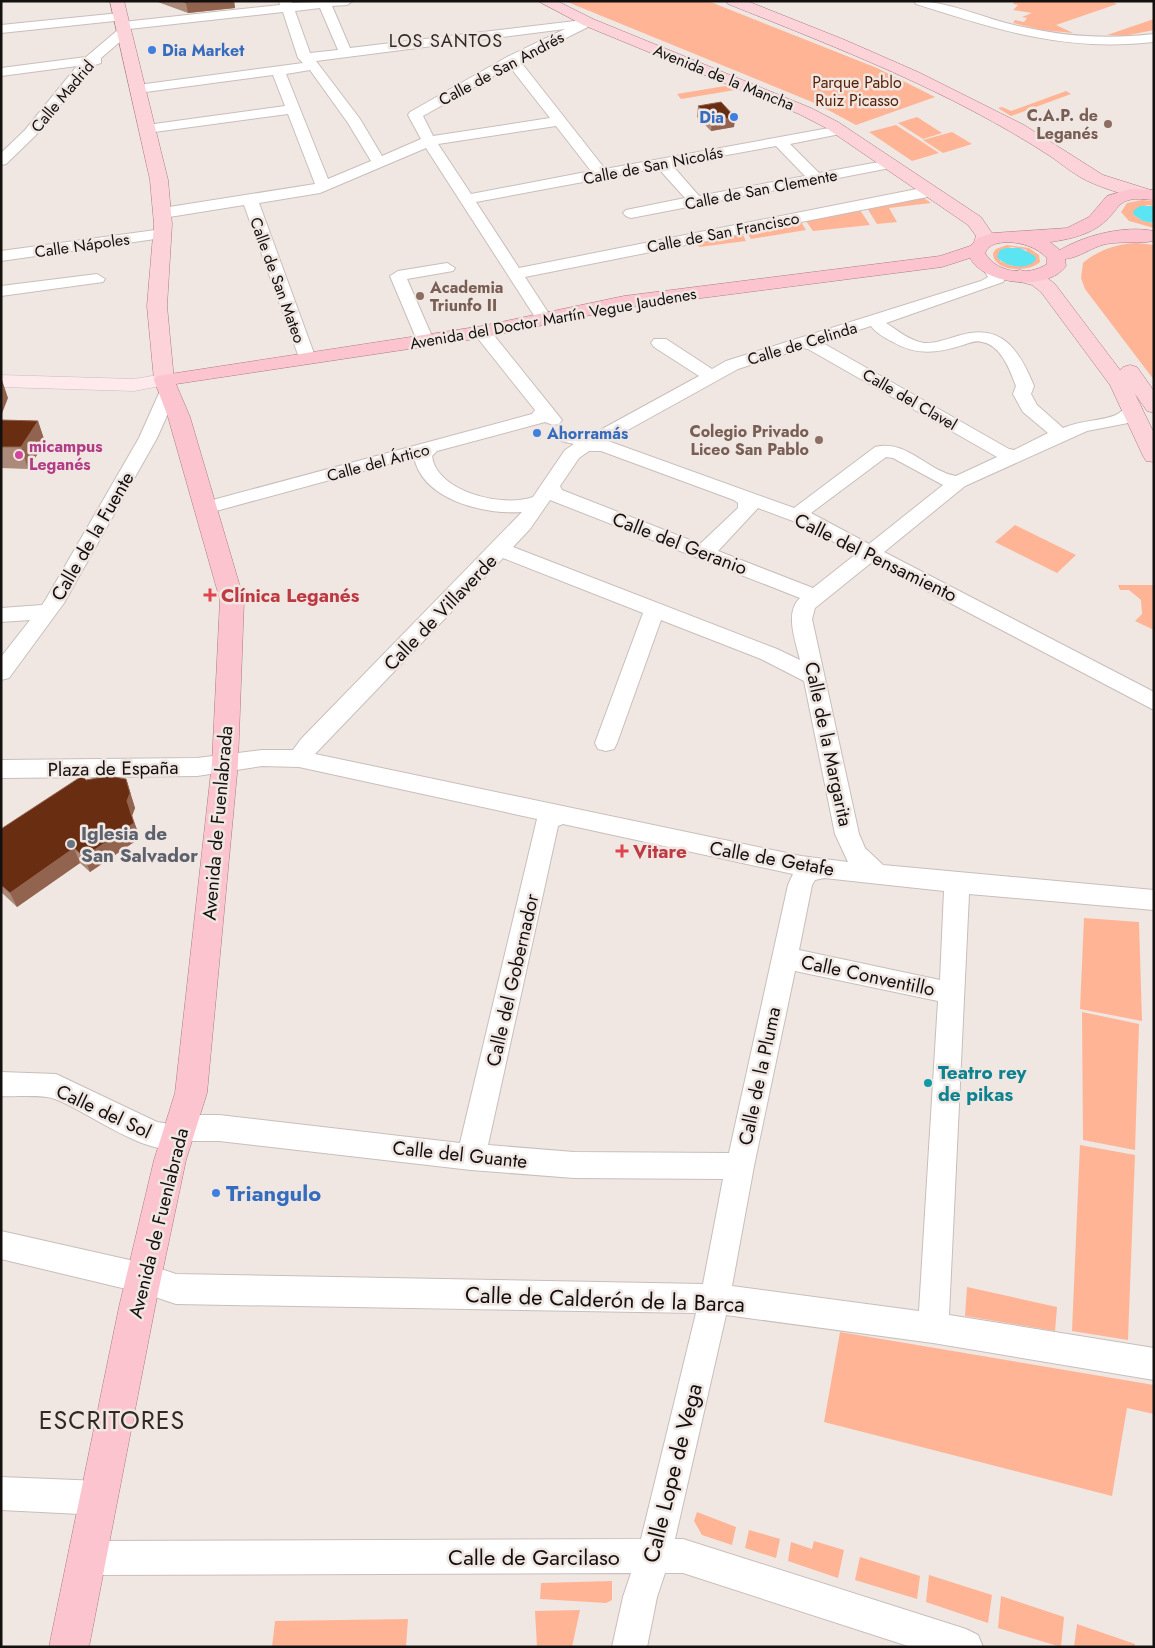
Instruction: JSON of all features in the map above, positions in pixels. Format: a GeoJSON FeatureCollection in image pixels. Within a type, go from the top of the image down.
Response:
{"type":"FeatureCollection","features":[{"type":"Feature","properties":{"kind":"highway","name":"Avenida del Doctor Martín Vegue Jaudenes"},"geometry":{"type":"LineString","coordinates":[[167,386],[307,359],[482,332],[543,317],[624,302],[942,261],[1002,237],[1050,237],[1073,232],[1094,222],[1106,210],[1109,204],[1119,197],[1152,195]]}},
{"type":"Feature","properties":{"kind":"highway"},"geometry":{"type":"LineString","coordinates":[[1106,210],[1108,217],[1120,227],[1152,236]]}},
{"type":"Feature","properties":{"kind":"highway"},"geometry":{"type":"LineString","coordinates":[[1020,276],[1039,275],[1058,265],[1068,253],[1095,242],[1125,236],[1152,236]]}},
{"type":"Feature","properties":{"kind":"highway"},"geometry":{"type":"LineString","coordinates":[[1020,237],[1045,246],[1054,254],[1058,265]]}},
{"type":"Feature","properties":{"kind":"highway"},"geometry":{"type":"LineString","coordinates":[[980,246],[980,261],[990,269]]}},
{"type":"Feature","properties":{"kind":"highway","name":"Avenida del Doctor Martín Vegue Jaudenes"},"geometry":{"type":"LineString","coordinates":[[942,261],[1020,276]]}},
{"type":"Feature","properties":{"kind":"highway","name":"Avenida de Fuenlabrada"},"geometry":{"type":"LineString","coordinates":[[69,1647],[143,1278],[178,1133],[191,1093],[225,764],[232,600],[167,386]]}},
{"type":"Feature","properties":{"kind":"main road","name":"Avenida de la Mancha"},"geometry":{"type":"LineString","coordinates":[[545,1],[588,22],[751,87],[805,111],[840,130],[975,221],[985,236],[980,246]]}},
{"type":"Feature","properties":{"kind":"main road"},"geometry":{"type":"LineString","coordinates":[[733,1],[840,42],[913,75],[1018,128],[1098,179],[1152,195]]}},
{"type":"Feature","properties":{"kind":"main road","name":"Avenida de Fuenlabrada"},"geometry":{"type":"LineString","coordinates":[[121,19],[159,180],[163,213],[157,306],[167,386]]}},
{"type":"Feature","properties":{"kind":"main road"},"geometry":{"type":"LineString","coordinates":[[1058,265],[1063,284],[1154,407]]}},
{"type":"Feature","properties":{"kind":"main road"},"geometry":{"type":"LineString","coordinates":[[1020,276],[1039,281],[1048,288],[1117,380],[1133,409],[1154,456]]}},
{"type":"Feature","properties":{"kind":"main road"},"geometry":{"type":"LineString","coordinates":[[1,381],[167,386]]}},
{"type":"Feature","properties":{"kind":"street"},"geometry":{"type":"LineString","coordinates":[[1,29],[346,1]]}},
{"type":"Feature","properties":{"kind":"street"},"geometry":{"type":"LineString","coordinates":[[920,1],[1052,39],[1124,44],[1154,38]]}},
{"type":"Feature","properties":{"kind":"street"},"geometry":{"type":"LineString","coordinates":[[324,2],[346,53]]}},
{"type":"Feature","properties":{"kind":"street"},"geometry":{"type":"LineString","coordinates":[[286,5],[310,62],[355,122],[379,162]]}},
{"type":"Feature","properties":{"kind":"street","name":"Calle Madrid"},"geometry":{"type":"LineString","coordinates":[[1,161],[30,134],[42,116],[121,19]]}},
{"type":"Feature","properties":{"kind":"street","name":"Calle de San Andrés"},"geometry":{"type":"LineString","coordinates":[[429,141],[415,114],[512,60],[558,30],[588,22]]}},
{"type":"Feature","properties":{"kind":"street"},"geometry":{"type":"LineString","coordinates":[[138,89],[278,71],[346,53],[558,30]]}},
{"type":"Feature","properties":{"kind":"street"},"geometry":{"type":"LineString","coordinates":[[1,72],[87,63],[128,50]]}},
{"type":"Feature","properties":{"kind":"street"},"geometry":{"type":"LineString","coordinates":[[512,60],[601,174]]}},
{"type":"Feature","properties":{"kind":"street"},"geometry":{"type":"LineString","coordinates":[[278,71],[324,187]]}},
{"type":"Feature","properties":{"kind":"street"},"geometry":{"type":"LineString","coordinates":[[147,128],[294,110]]}},
{"type":"Feature","properties":{"kind":"street"},"geometry":{"type":"LineString","coordinates":[[163,213],[324,187],[429,141],[559,121]]}},
{"type":"Feature","properties":{"kind":"street","name":"Calle de San Nicolás"},"geometry":{"type":"LineString","coordinates":[[466,199],[840,130]]}},
{"type":"Feature","properties":{"kind":"street"},"geometry":{"type":"LineString","coordinates":[[429,141],[543,317]]}},
{"type":"Feature","properties":{"kind":"street"},"geometry":{"type":"LineString","coordinates":[[779,141],[815,178]]}},
{"type":"Feature","properties":{"kind":"street"},"geometry":{"type":"LineString","coordinates":[[662,163],[696,201]]}},
{"type":"Feature","properties":{"kind":"street","name":"Calle de San Clemente"},"geometry":{"type":"LineString","coordinates":[[631,213],[890,164]]}},
{"type":"Feature","properties":{"kind":"street","name":"Calle de San Francisco"},"geometry":{"type":"LineString","coordinates":[[515,274],[932,191]]}},
{"type":"Feature","properties":{"kind":"street","name":"Calle de San Mateo"},"geometry":{"type":"LineString","coordinates":[[250,200],[307,359]]}},
{"type":"Feature","properties":{"kind":"street","name":"Calle Nápoles"},"geometry":{"type":"LineString","coordinates":[[1,256],[162,234]]}},
{"type":"Feature","properties":{"kind":"street"},"geometry":{"type":"LineString","coordinates":[[425,341],[398,276],[447,268]]}},
{"type":"Feature","properties":{"kind":"street","name":"Calle de Celinda"},"geometry":{"type":"LineString","coordinates":[[590,443],[732,365],[987,284],[997,278],[990,269]]}},
{"type":"Feature","properties":{"kind":"street"},"geometry":{"type":"LineString","coordinates":[[1,291],[97,279]]}},
{"type":"Feature","properties":{"kind":"street"},"geometry":{"type":"LineString","coordinates":[[882,318],[877,322],[879,326],[906,343],[925,350],[976,336],[984,336],[993,340],[1015,361],[1025,386],[1022,397],[1030,409],[1055,430],[1057,433],[1053,439]]}},
{"type":"Feature","properties":{"kind":"street"},"geometry":{"type":"LineString","coordinates":[[482,332],[544,408],[590,443]]}},
{"type":"Feature","properties":{"kind":"street"},"geometry":{"type":"LineString","coordinates":[[660,343],[711,376]]}},
{"type":"Feature","properties":{"kind":"street","name":"Calle del Clavel"},"geometry":{"type":"LineString","coordinates":[[803,343],[812,344],[1003,453],[1017,456]]}},
{"type":"Feature","properties":{"kind":"street","name":"Calle de la Fuente"},"geometry":{"type":"LineString","coordinates":[[1,673],[48,611],[148,438],[167,386]]}},
{"type":"Feature","properties":{"kind":"street","name":"Calle del Ártico"},"geometry":{"type":"LineString","coordinates":[[205,508],[531,420],[544,414],[544,408]]}},
{"type":"Feature","properties":{"kind":"street","name":"Calle de la Margarita"},"geometry":{"type":"LineString","coordinates":[[769,654],[786,655],[794,650],[797,642],[796,617],[809,600],[958,482],[1089,424],[1122,419],[1133,409]]}},
{"type":"Feature","properties":{"kind":"street","name":"Calle de Villaverde"},"geometry":{"type":"LineString","coordinates":[[307,760],[303,753],[309,745],[500,550],[527,520],[545,494],[590,443]]}},
{"type":"Feature","properties":{"kind":"street","name":"Calle del Pensamiento"},"geometry":{"type":"LineString","coordinates":[[590,443],[806,519],[1154,702]]}},
{"type":"Feature","properties":{"kind":"street"},"geometry":{"type":"LineString","coordinates":[[430,448],[424,452],[423,459],[439,484],[447,491],[510,507],[529,506],[545,494]]}},
{"type":"Feature","properties":{"kind":"street"},"geometry":{"type":"LineString","coordinates":[[806,519],[801,515],[802,510],[882,451],[895,452],[943,479],[958,482]]}},
{"type":"Feature","properties":{"kind":"street","name":"Calle del Geranio"},"geometry":{"type":"LineString","coordinates":[[545,494],[552,492],[696,550],[809,600]]}},
{"type":"Feature","properties":{"kind":"street"},"geometry":{"type":"LineString","coordinates":[[696,550],[703,551],[711,547],[748,509],[749,504],[741,496]]}},
{"type":"Feature","properties":{"kind":"street"},"geometry":{"type":"LineString","coordinates":[[500,550],[769,654],[815,677]]}},
{"type":"Feature","properties":{"kind":"street","name":"Calle de la Margarita"},"geometry":{"type":"LineString","coordinates":[[809,600],[802,619],[849,840],[856,854],[876,874]]}},
{"type":"Feature","properties":{"kind":"street"},"geometry":{"type":"LineString","coordinates":[[606,743],[654,610]]}},
{"type":"Feature","properties":{"kind":"street"},"geometry":{"type":"LineString","coordinates":[[1,615],[48,611]]}},
{"type":"Feature","properties":{"kind":"street","name":"Plaza de España"},"geometry":{"type":"LineString","coordinates":[[1,769],[188,767],[275,758],[307,760]]}},
{"type":"Feature","properties":{"kind":"street","name":"Calle de Getafe"},"geometry":{"type":"LineString","coordinates":[[307,760],[728,851],[823,869],[956,883],[1154,900]]}},
{"type":"Feature","properties":{"kind":"street","name":"Calle del Gobernador"},"geometry":{"type":"LineString","coordinates":[[470,1156],[547,822],[553,816],[565,815]]}},
{"type":"Feature","properties":{"kind":"street","name":"Calle de la Pluma"},"geometry":{"type":"LineString","coordinates":[[715,1299],[740,1166],[802,879],[810,870],[823,869]]}},
{"type":"Feature","properties":{"kind":"street"},"geometry":{"type":"LineString","coordinates":[[933,1328],[957,906],[956,883]]}},
{"type":"Feature","properties":{"kind":"street","name":"Calle Conventillo"},"geometry":{"type":"LineString","coordinates":[[785,958],[951,993]]}},
{"type":"Feature","properties":{"kind":"street","name":"Calle del Sol"},"geometry":{"type":"LineString","coordinates":[[1,1084],[56,1086],[153,1134],[178,1133]]}},
{"type":"Feature","properties":{"kind":"street","name":"Calle del Guante"},"geometry":{"type":"LineString","coordinates":[[178,1133],[219,1128],[470,1156],[574,1165],[740,1166]]}},
{"type":"Feature","properties":{"kind":"street","name":"Calle de Calderón de la Barca"},"geometry":{"type":"LineString","coordinates":[[1,1245],[143,1278],[176,1289],[715,1299],[933,1328],[1154,1364]]}},
{"type":"Feature","properties":{"kind":"street","name":"Calle Lope de Vega"},"geometry":{"type":"LineString","coordinates":[[629,1647],[640,1597],[654,1556],[715,1299]]}},
{"type":"Feature","properties":{"kind":"street"},"geometry":{"type":"LineString","coordinates":[[1,1493],[100,1498]]}},
{"type":"Feature","properties":{"kind":"street","name":"Calle de Garcilaso"},"geometry":{"type":"LineString","coordinates":[[88,1558],[683,1556],[966,1647]]}},
{"type":"Feature","properties":{"kind":"green space","name":"Parque Pablo Ruiz Picasso"},"geometry":{"type":"Polygon","coordinates":[[[565,1],[708,1],[877,68],[935,97],[856,125],[817,104],[565,1]]]}},
{"type":"Feature","properties":{"kind":"green space"},"geometry":{"type":"Polygon","coordinates":[[[1015,1],[1111,1],[1117,4],[1056,25],[1073,33],[1042,30],[1013,23],[1015,20],[1024,22],[1027,18],[1022,17],[1032,13],[1013,10],[1018,5],[1013,4],[1015,1]]]}},
{"type":"Feature","properties":{"kind":"green space"},"geometry":{"type":"Polygon","coordinates":[[[1154,19],[1154,30],[1124,36],[1107,35],[1154,19]]]}},
{"type":"Feature","properties":{"kind":"green space"},"geometry":{"type":"Polygon","coordinates":[[[725,86],[735,90],[681,99],[677,94],[725,86]]]}},
{"type":"Feature","properties":{"kind":"green space"},"geometry":{"type":"Polygon","coordinates":[[[1066,91],[1071,94],[1011,116],[998,108],[1002,107],[1011,111],[1066,91]]]}},
{"type":"Feature","properties":{"kind":"green space"},"geometry":{"type":"Polygon","coordinates":[[[917,117],[942,133],[923,139],[898,123],[917,117]]]}},
{"type":"Feature","properties":{"kind":"green space"},"geometry":{"type":"Polygon","coordinates":[[[896,125],[939,153],[912,161],[869,132],[896,125]]]}},
{"type":"Feature","properties":{"kind":"green space"},"geometry":{"type":"Polygon","coordinates":[[[952,132],[972,144],[943,153],[923,140],[952,132]]]}},
{"type":"Feature","properties":{"kind":"green space"},"geometry":{"type":"Polygon","coordinates":[[[924,198],[931,203],[889,208],[897,222],[877,224],[867,208],[924,198]]]}},
{"type":"Feature","properties":{"kind":"green space"},"geometry":{"type":"Polygon","coordinates":[[[1142,200],[1154,201],[1154,206],[1147,205],[1134,215],[1143,221],[1154,223],[1154,228],[1129,221],[1121,212],[1127,203],[1142,200]]]}},
{"type":"Feature","properties":{"kind":"green space"},"geometry":{"type":"Polygon","coordinates":[[[860,210],[870,225],[813,231],[806,221],[860,210]]]}},
{"type":"Feature","properties":{"kind":"green space"},"geometry":{"type":"Polygon","coordinates":[[[801,222],[806,230],[751,239],[747,233],[801,222]]]}},
{"type":"Feature","properties":{"kind":"green space"},"geometry":{"type":"Polygon","coordinates":[[[742,233],[746,241],[699,247],[696,243],[742,233]]]}},
{"type":"Feature","properties":{"kind":"green space"},"geometry":{"type":"Polygon","coordinates":[[[1137,243],[1154,245],[1154,380],[1085,289],[1081,278],[1083,263],[1094,255],[1115,246],[1137,243]]]}},
{"type":"Feature","properties":{"kind":"green space"},"geometry":{"type":"Polygon","coordinates":[[[1007,245],[1029,248],[1039,255],[1040,262],[1028,268],[1012,269],[1005,267],[995,259],[993,253],[996,249],[1007,245]],[[1012,247],[1000,250],[1000,261],[1013,266],[1027,250],[1012,247]]]}},
{"type":"Feature","properties":{"kind":"green space"},"geometry":{"type":"Polygon","coordinates":[[[1015,525],[1076,555],[1057,573],[995,542],[1015,525]]]}},
{"type":"Feature","properties":{"kind":"green space"},"geometry":{"type":"Polygon","coordinates":[[[1118,585],[1154,585],[1154,630],[1135,621],[1142,614],[1141,600],[1129,590],[1120,590],[1118,585]]]}},
{"type":"Feature","properties":{"kind":"green space"},"geometry":{"type":"Polygon","coordinates":[[[1084,918],[1139,922],[1142,1021],[1080,1009],[1084,918]]]}},
{"type":"Feature","properties":{"kind":"green space"},"geometry":{"type":"Polygon","coordinates":[[[1082,1012],[1139,1024],[1135,1150],[1083,1140],[1082,1012]]]}},
{"type":"Feature","properties":{"kind":"green space"},"geometry":{"type":"Polygon","coordinates":[[[1080,1145],[1135,1155],[1128,1340],[1072,1331],[1080,1145]]]}},
{"type":"Feature","properties":{"kind":"green space"},"geometry":{"type":"Polygon","coordinates":[[[967,1287],[1057,1307],[1055,1331],[965,1316],[967,1287]]]}},
{"type":"Feature","properties":{"kind":"green space"},"geometry":{"type":"Polygon","coordinates":[[[840,1332],[1154,1385],[1154,1414],[1127,1408],[1112,1496],[824,1422],[840,1332]]]}},
{"type":"Feature","properties":{"kind":"green space"},"geometry":{"type":"Polygon","coordinates":[[[697,1512],[736,1527],[732,1545],[702,1535],[694,1521],[697,1512]]]}},
{"type":"Feature","properties":{"kind":"green space"},"geometry":{"type":"Polygon","coordinates":[[[749,1530],[780,1539],[776,1558],[745,1548],[749,1530]]]}},
{"type":"Feature","properties":{"kind":"green space"},"geometry":{"type":"Polygon","coordinates":[[[814,1541],[844,1550],[838,1578],[788,1561],[791,1542],[812,1549],[814,1541]]]}},
{"type":"Feature","properties":{"kind":"green space"},"geometry":{"type":"Polygon","coordinates":[[[860,1557],[920,1576],[917,1599],[855,1580],[860,1557]]]}},
{"type":"Feature","properties":{"kind":"green space"},"geometry":{"type":"Polygon","coordinates":[[[929,1575],[992,1595],[988,1623],[926,1602],[929,1575]]]}},
{"type":"Feature","properties":{"kind":"green space"},"geometry":{"type":"Polygon","coordinates":[[[612,1581],[612,1600],[606,1603],[540,1599],[541,1583],[612,1581]]]}},
{"type":"Feature","properties":{"kind":"green space"},"geometry":{"type":"Polygon","coordinates":[[[1001,1596],[1064,1617],[1061,1647],[998,1628],[1001,1596]]]}},
{"type":"Feature","properties":{"kind":"green space"},"geometry":{"type":"Polygon","coordinates":[[[580,1610],[572,1647],[537,1647],[535,1611],[580,1610]]]}},
{"type":"Feature","properties":{"kind":"green space"},"geometry":{"type":"Polygon","coordinates":[[[408,1619],[406,1647],[272,1647],[275,1621],[408,1619]]]}},
{"type":"Feature","properties":{"kind":"green space"},"geometry":{"type":"Polygon","coordinates":[[[1077,1624],[1135,1644],[1135,1647],[1074,1647],[1077,1624]]]}},
{"type":"Feature","properties":{"kind":"water"},"geometry":{"type":"Polygon","coordinates":[[[1140,206],[1154,206],[1154,223],[1143,221],[1134,215],[1133,211],[1140,206]]]}},
{"type":"Feature","properties":{"kind":"water"},"geometry":{"type":"Polygon","coordinates":[[[1020,248],[1035,256],[1036,260],[1022,267],[1005,263],[997,257],[1000,250],[1020,248]]]}},
{"type":"Feature","properties":{"kind":"building"},"geometry":{"type":"Polygon","coordinates":[[[181,1],[200,1],[186,3],[181,1]]]}},
{"type":"Feature","properties":{"kind":"building"},"geometry":{"type":"Polygon","coordinates":[[[721,102],[735,117],[712,121],[698,106],[721,102]]]}},
{"type":"Feature","properties":{"kind":"building"},"geometry":{"type":"Polygon","coordinates":[[[1,420],[38,421],[21,447],[1,447],[1,420]]]}},
{"type":"Feature","properties":{"kind":"building","name":"Iglesia de San Salvador"},"geometry":{"type":"Polygon","coordinates":[[[82,776],[86,780],[108,776],[126,779],[130,793],[127,801],[134,823],[84,857],[74,848],[10,893],[1,885],[1,829],[82,776]]]}},
{"type":"Feature","properties":{"kind":"place","name":"Dia Market"},"geometry":{"type":"Point","coordinates":[152,50]}},
{"type":"Feature","properties":{"kind":"place","name":"Dia"},"geometry":{"type":"Point","coordinates":[734,117]}},
{"type":"Feature","properties":{"kind":"place","name":"C.A.P. de Leganés"},"geometry":{"type":"Point","coordinates":[1108,124]}},
{"type":"Feature","properties":{"kind":"place","name":"Academia Triunfo II"},"geometry":{"type":"Point","coordinates":[420,296]}},
{"type":"Feature","properties":{"kind":"place","name":"Ahorramás"},"geometry":{"type":"Point","coordinates":[537,433]}},
{"type":"Feature","properties":{"kind":"place","name":"Colegio Privado Liceo San Pablo"},"geometry":{"type":"Point","coordinates":[819,440]}},
{"type":"Feature","properties":{"kind":"place","name":"micampus Leganés"},"geometry":{"type":"Point","coordinates":[19,455]}},
{"type":"Feature","properties":{"kind":"place","name":"Clínica Leganés"},"geometry":{"type":"Point","coordinates":[210,595]}},
{"type":"Feature","properties":{"kind":"place","name":"Iglesia de San Salvador"},"geometry":{"type":"Point","coordinates":[71,844]}},
{"type":"Feature","properties":{"kind":"place","name":"Vitare"},"geometry":{"type":"Point","coordinates":[622,851]}},
{"type":"Feature","properties":{"kind":"place","name":"Teatro rey de pikas"},"geometry":{"type":"Point","coordinates":[928,1083]}},
{"type":"Feature","properties":{"kind":"place","name":"Triangulo"},"geometry":{"type":"Point","coordinates":[216,1193]}},
{"type":"Feature","properties":{"kind":"district","name":"LOS SANTOS"},"geometry":{"type":"Point","coordinates":[446,41]}},
{"type":"Feature","properties":{"kind":"district","name":"ESCRITORES"},"geometry":{"type":"Point","coordinates":[112,1420]}}]}
